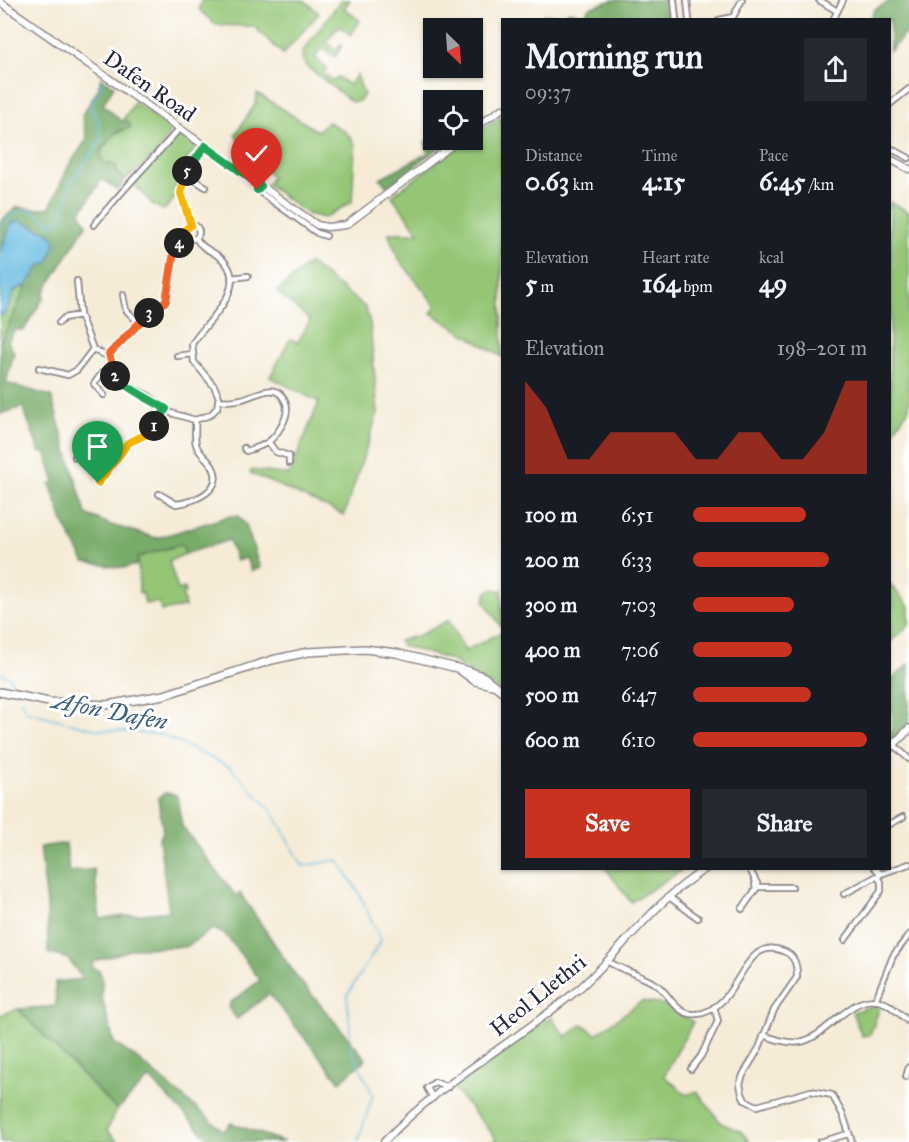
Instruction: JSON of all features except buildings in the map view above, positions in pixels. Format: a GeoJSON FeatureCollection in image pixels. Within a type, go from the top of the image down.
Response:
{"type":"FeatureCollection","features":[{"type":"Feature","properties":{"kind":"main road"},"geometry":{"type":"LineString","coordinates":[[0,692],[49,702],[78,705],[116,703],[164,695],[272,660],[308,652],[345,650],[396,652],[460,670],[475,681],[492,685],[501,691]]}},
{"type":"Feature","properties":{"kind":"main road"},"geometry":{"type":"LineString","coordinates":[[892,746],[909,729]]}},
{"type":"Feature","properties":{"kind":"street"},"geometry":{"type":"LineString","coordinates":[[674,0],[676,18]]}},
{"type":"Feature","properties":{"kind":"street"},"geometry":{"type":"LineString","coordinates":[[687,0],[689,18]]}},
{"type":"Feature","properties":{"kind":"street"},"geometry":{"type":"LineString","coordinates":[[728,18],[733,17],[742,0]]}},
{"type":"Feature","properties":{"kind":"street"},"geometry":{"type":"LineString","coordinates":[[819,0],[837,11]]}},
{"type":"Feature","properties":{"kind":"street"},"geometry":{"type":"LineString","coordinates":[[834,18],[843,0]]}},
{"type":"Feature","properties":{"kind":"street","name":"Dafen Road"},"geometry":{"type":"LineString","coordinates":[[0,2],[309,220],[327,227],[346,225],[446,150]]}},
{"type":"Feature","properties":{"kind":"street"},"geometry":{"type":"LineString","coordinates":[[891,103],[909,88]]}},
{"type":"Feature","properties":{"kind":"street"},"geometry":{"type":"LineString","coordinates":[[483,122],[501,110]]}},
{"type":"Feature","properties":{"kind":"street"},"geometry":{"type":"LineString","coordinates":[[94,225],[124,186],[140,174],[179,129]]}},
{"type":"Feature","properties":{"kind":"street"},"geometry":{"type":"LineString","coordinates":[[196,238],[199,230],[191,225],[181,193],[185,174],[205,146]]}},
{"type":"Feature","properties":{"kind":"street"},"geometry":{"type":"LineString","coordinates":[[891,149],[909,158]]}},
{"type":"Feature","properties":{"kind":"street"},"geometry":{"type":"LineString","coordinates":[[891,160],[909,169]]}},
{"type":"Feature","properties":{"kind":"street"},"geometry":{"type":"LineString","coordinates":[[185,174],[206,187]]}},
{"type":"Feature","properties":{"kind":"street"},"geometry":{"type":"LineString","coordinates":[[261,186],[257,190],[317,233],[326,236]]}},
{"type":"Feature","properties":{"kind":"street"},"geometry":{"type":"LineString","coordinates":[[187,236],[185,230],[191,225]]}},
{"type":"Feature","properties":{"kind":"street"},"geometry":{"type":"LineString","coordinates":[[109,354],[112,370],[123,384],[149,396],[166,409],[195,420],[210,415],[217,408],[218,400],[214,386],[194,362],[192,344],[227,299],[231,278],[222,259],[206,250],[196,238],[187,236]]}},
{"type":"Feature","properties":{"kind":"street"},"geometry":{"type":"LineString","coordinates":[[77,281],[80,315],[93,349],[105,355],[109,354],[138,322],[166,301],[174,252],[187,236]]}},
{"type":"Feature","properties":{"kind":"street"},"geometry":{"type":"LineString","coordinates":[[231,278],[248,276]]}},
{"type":"Feature","properties":{"kind":"street"},"geometry":{"type":"LineString","coordinates":[[123,295],[126,310],[138,322]]}},
{"type":"Feature","properties":{"kind":"street"},"geometry":{"type":"LineString","coordinates":[[58,323],[64,318],[80,315]]}},
{"type":"Feature","properties":{"kind":"street"},"geometry":{"type":"LineString","coordinates":[[39,368],[68,375],[77,370],[93,349]]}},
{"type":"Feature","properties":{"kind":"street"},"geometry":{"type":"LineString","coordinates":[[177,356],[193,354]]}},
{"type":"Feature","properties":{"kind":"street"},"geometry":{"type":"LineString","coordinates":[[104,395],[94,384],[102,373],[112,370]]}},
{"type":"Feature","properties":{"kind":"street"},"geometry":{"type":"LineString","coordinates":[[218,400],[244,399],[261,391],[279,393],[287,407],[285,420],[269,443],[246,451],[244,448]]}},
{"type":"Feature","properties":{"kind":"street"},"geometry":{"type":"LineString","coordinates":[[98,483],[128,443],[149,433],[166,409]]}},
{"type":"Feature","properties":{"kind":"street"},"geometry":{"type":"LineString","coordinates":[[159,494],[176,504],[200,499],[211,490],[215,474],[209,461],[196,445],[195,420]]}},
{"type":"Feature","properties":{"kind":"street"},"geometry":{"type":"LineString","coordinates":[[269,443],[276,452],[289,456],[289,464]]}},
{"type":"Feature","properties":{"kind":"street"},"geometry":{"type":"LineString","coordinates":[[75,457],[94,453],[111,464]]}},
{"type":"Feature","properties":{"kind":"street"},"geometry":{"type":"LineString","coordinates":[[892,746],[909,759]]}},
{"type":"Feature","properties":{"kind":"street"},"geometry":{"type":"LineString","coordinates":[[891,823],[903,817]]}},
{"type":"Feature","properties":{"kind":"street"},"geometry":{"type":"LineString","coordinates":[[844,894],[879,875],[887,874],[909,864]]}},
{"type":"Feature","properties":{"kind":"street","name":"Heol Llethri"},"geometry":{"type":"LineString","coordinates":[[384,1142],[405,1119],[555,1008],[607,961],[668,896],[704,870]]}},
{"type":"Feature","properties":{"kind":"street"},"geometry":{"type":"LineString","coordinates":[[742,909],[756,889],[749,870]]}},
{"type":"Feature","properties":{"kind":"street"},"geometry":{"type":"LineString","coordinates":[[845,940],[881,891],[881,882],[876,870]]}},
{"type":"Feature","properties":{"kind":"street"},"geometry":{"type":"LineString","coordinates":[[755,884],[759,887],[792,887]]}},
{"type":"Feature","properties":{"kind":"street"},"geometry":{"type":"LineString","coordinates":[[668,896],[698,918]]}},
{"type":"Feature","properties":{"kind":"street"},"geometry":{"type":"LineString","coordinates":[[874,1001],[893,956],[909,935]]}},
{"type":"Feature","properties":{"kind":"street"},"geometry":{"type":"LineString","coordinates":[[607,961],[658,986],[679,1009],[689,1014],[704,1013],[726,998],[750,960],[764,949],[776,948],[787,952],[795,961],[797,977],[774,1010],[742,1075],[740,1089],[745,1100],[757,1106],[811,1091],[832,1095],[838,1102],[852,1142]]}},
{"type":"Feature","properties":{"kind":"street"},"geometry":{"type":"LineString","coordinates":[[763,1035],[790,1042],[804,1041],[817,1035],[852,1006],[874,1001],[887,1004],[909,1022]]}},
{"type":"Feature","properties":{"kind":"street"},"geometry":{"type":"LineString","coordinates":[[692,1069],[718,1021],[714,1007]]}},
{"type":"Feature","properties":{"kind":"street"},"geometry":{"type":"LineString","coordinates":[[906,1077],[909,1067]]}},
{"type":"Feature","properties":{"kind":"street"},"geometry":{"type":"LineString","coordinates":[[433,1098],[427,1089],[430,1084],[440,1082],[448,1087]]}},
{"type":"Feature","properties":{"kind":"street"},"geometry":{"type":"LineString","coordinates":[[820,1142],[848,1134]]}},
{"type":"Feature","properties":{"kind":"green space"},"geometry":{"type":"Polygon","coordinates":[[[202,0],[304,0],[319,13],[283,54],[253,26],[216,25],[199,9],[202,0]]]}},
{"type":"Feature","properties":{"kind":"green space"},"geometry":{"type":"Polygon","coordinates":[[[341,0],[350,0],[344,8],[360,21],[351,35],[339,26],[326,42],[336,50],[340,44],[342,46],[335,57],[322,48],[315,58],[327,68],[323,73],[334,81],[338,77],[349,85],[357,75],[364,95],[359,101],[352,102],[306,66],[302,58],[303,51],[341,0]]]}},
{"type":"Feature","properties":{"kind":"green space"},"geometry":{"type":"Polygon","coordinates":[[[613,0],[669,0],[671,18],[541,18],[543,15],[565,15],[569,11],[584,15],[589,8],[613,0]]]}},
{"type":"Feature","properties":{"kind":"green space"},"geometry":{"type":"Polygon","coordinates":[[[892,0],[909,0],[909,29],[891,50],[891,18],[870,18],[874,10],[892,0]]]}},
{"type":"Feature","properties":{"kind":"green space"},"geometry":{"type":"Polygon","coordinates":[[[101,78],[114,86],[103,104],[121,121],[128,121],[131,127],[115,133],[101,150],[102,162],[117,166],[116,173],[125,180],[118,190],[102,179],[80,213],[87,224],[43,294],[44,297],[24,330],[15,330],[8,341],[14,353],[6,383],[51,396],[86,514],[111,525],[157,538],[230,516],[238,516],[246,525],[260,568],[251,571],[246,558],[236,561],[229,540],[185,554],[182,544],[138,557],[138,565],[123,568],[84,562],[63,522],[50,484],[55,482],[45,452],[40,453],[23,407],[0,414],[0,344],[27,285],[41,265],[11,224],[0,255],[0,222],[17,207],[37,209],[50,207],[69,165],[87,139],[82,115],[98,90],[101,78]]]}},
{"type":"Feature","properties":{"kind":"green space"},"geometry":{"type":"Polygon","coordinates":[[[257,93],[317,131],[328,122],[350,137],[355,145],[352,202],[324,218],[307,214],[267,184],[272,177],[246,144],[244,145],[235,135],[256,103],[257,93]]]}},
{"type":"Feature","properties":{"kind":"green space"},"geometry":{"type":"Polygon","coordinates":[[[135,102],[170,127],[160,150],[125,180],[110,164],[102,163],[101,151],[115,133],[121,132],[122,121],[135,102]]]}},
{"type":"Feature","properties":{"kind":"green space"},"geometry":{"type":"Polygon","coordinates":[[[501,118],[501,356],[431,313],[436,306],[399,259],[388,233],[419,233],[392,196],[453,150],[483,150],[483,128],[501,118]]]}},
{"type":"Feature","properties":{"kind":"green space"},"geometry":{"type":"Polygon","coordinates":[[[179,136],[190,140],[196,150],[183,165],[176,185],[175,198],[164,210],[153,205],[134,184],[179,136]]]}},
{"type":"Feature","properties":{"kind":"green space"},"geometry":{"type":"Polygon","coordinates":[[[427,150],[436,150],[387,187],[380,178],[428,153],[427,150]]]}},
{"type":"Feature","properties":{"kind":"green space"},"geometry":{"type":"Polygon","coordinates":[[[891,203],[909,212],[909,409],[891,435],[891,203]]]}},
{"type":"Feature","properties":{"kind":"green space"},"geometry":{"type":"Polygon","coordinates":[[[309,263],[365,307],[370,323],[378,413],[344,515],[250,473],[252,470],[289,475],[319,402],[270,377],[290,339],[298,342],[310,320],[277,292],[309,263]]]}},
{"type":"Feature","properties":{"kind":"green space"},"geometry":{"type":"Polygon","coordinates":[[[27,285],[0,344],[0,315],[4,315],[15,290],[27,285]]]}},
{"type":"Feature","properties":{"kind":"green space"},"geometry":{"type":"Polygon","coordinates":[[[182,544],[185,554],[169,561],[178,590],[185,588],[185,593],[182,594],[185,607],[161,611],[159,602],[145,604],[143,593],[139,593],[138,557],[182,544]]]}},
{"type":"Feature","properties":{"kind":"green space"},"geometry":{"type":"Polygon","coordinates":[[[891,585],[909,606],[909,626],[891,641],[891,585]]]}},
{"type":"Feature","properties":{"kind":"green space"},"geometry":{"type":"Polygon","coordinates":[[[493,589],[501,591],[501,626],[484,601],[487,592],[493,589]]]}},
{"type":"Feature","properties":{"kind":"green space"},"geometry":{"type":"Polygon","coordinates":[[[449,620],[465,651],[501,633],[501,691],[451,660],[403,646],[399,641],[420,635],[449,620]]]}},
{"type":"Feature","properties":{"kind":"green space"},"geometry":{"type":"Polygon","coordinates":[[[909,664],[909,723],[891,741],[893,716],[891,680],[909,664]]]}},
{"type":"Feature","properties":{"kind":"green space"},"geometry":{"type":"Polygon","coordinates":[[[165,793],[175,794],[178,798],[182,826],[236,896],[240,893],[297,977],[366,1059],[340,1082],[269,994],[237,1019],[229,1009],[230,1003],[260,980],[226,935],[213,929],[186,947],[136,948],[92,962],[93,968],[99,970],[102,977],[102,997],[114,1043],[135,1057],[224,1131],[231,1123],[284,1142],[212,1142],[149,1078],[117,1110],[18,1009],[56,1006],[55,982],[83,979],[68,959],[48,953],[47,905],[40,847],[66,843],[69,872],[94,869],[100,919],[169,911],[159,839],[163,832],[158,798],[165,793]]]}},
{"type":"Feature","properties":{"kind":"green space"},"geometry":{"type":"Polygon","coordinates":[[[607,870],[682,870],[631,902],[607,870]]]}},
{"type":"Feature","properties":{"kind":"green space"},"geometry":{"type":"Polygon","coordinates":[[[642,1001],[666,1005],[693,1022],[664,1076],[687,1095],[697,1091],[721,1123],[741,1131],[750,1142],[492,1142],[496,1138],[454,1089],[551,1017],[566,1037],[583,1024],[596,1034],[642,1001]]]}},
{"type":"Feature","properties":{"kind":"green space"},"geometry":{"type":"Polygon","coordinates":[[[873,1006],[880,1007],[870,1035],[862,1036],[852,1012],[873,1006]]]}},
{"type":"Feature","properties":{"kind":"green space"},"geometry":{"type":"Polygon","coordinates":[[[18,1009],[117,1110],[107,1130],[118,1142],[0,1142],[0,1015],[18,1009]]]}},
{"type":"Feature","properties":{"kind":"water"},"geometry":{"type":"Polygon","coordinates":[[[19,220],[53,235],[55,245],[48,263],[41,265],[27,285],[15,290],[4,315],[0,315],[0,255],[11,224],[19,220]]]}},
{"type":"Feature","properties":{"kind":"waterway","name":"Afon Dafen"},"geometry":{"type":"LineString","coordinates":[[48,225],[61,219],[70,184],[101,140],[99,122],[90,107],[99,92],[102,80]]}},
{"type":"Feature","properties":{"kind":"waterway","name":"Afon Dafen"},"geometry":{"type":"LineString","coordinates":[[0,227],[12,214],[29,209],[50,222]]}},
{"type":"Feature","properties":{"kind":"waterway","name":"Afon Dafen"},"geometry":{"type":"LineString","coordinates":[[0,673],[10,677],[18,693]]}},
{"type":"Feature","properties":{"kind":"waterway","name":"Afon Dafen"},"geometry":{"type":"LineString","coordinates":[[21,700],[25,711],[94,729],[162,735],[230,767],[272,811],[303,866],[338,860],[359,893],[381,941],[347,995],[352,1051],[373,1095],[358,1142]]}},
{"type":"Feature","properties":{"kind":"route"},"geometry":{"type":"LineString","coordinates":[[98,483],[103,473],[128,443],[149,433],[166,409],[149,396],[123,384],[112,370],[109,354],[144,316],[166,301],[174,252],[180,241],[187,236],[185,232],[187,226],[191,225],[181,193],[185,174],[205,146],[261,186],[257,190]]}}]}
